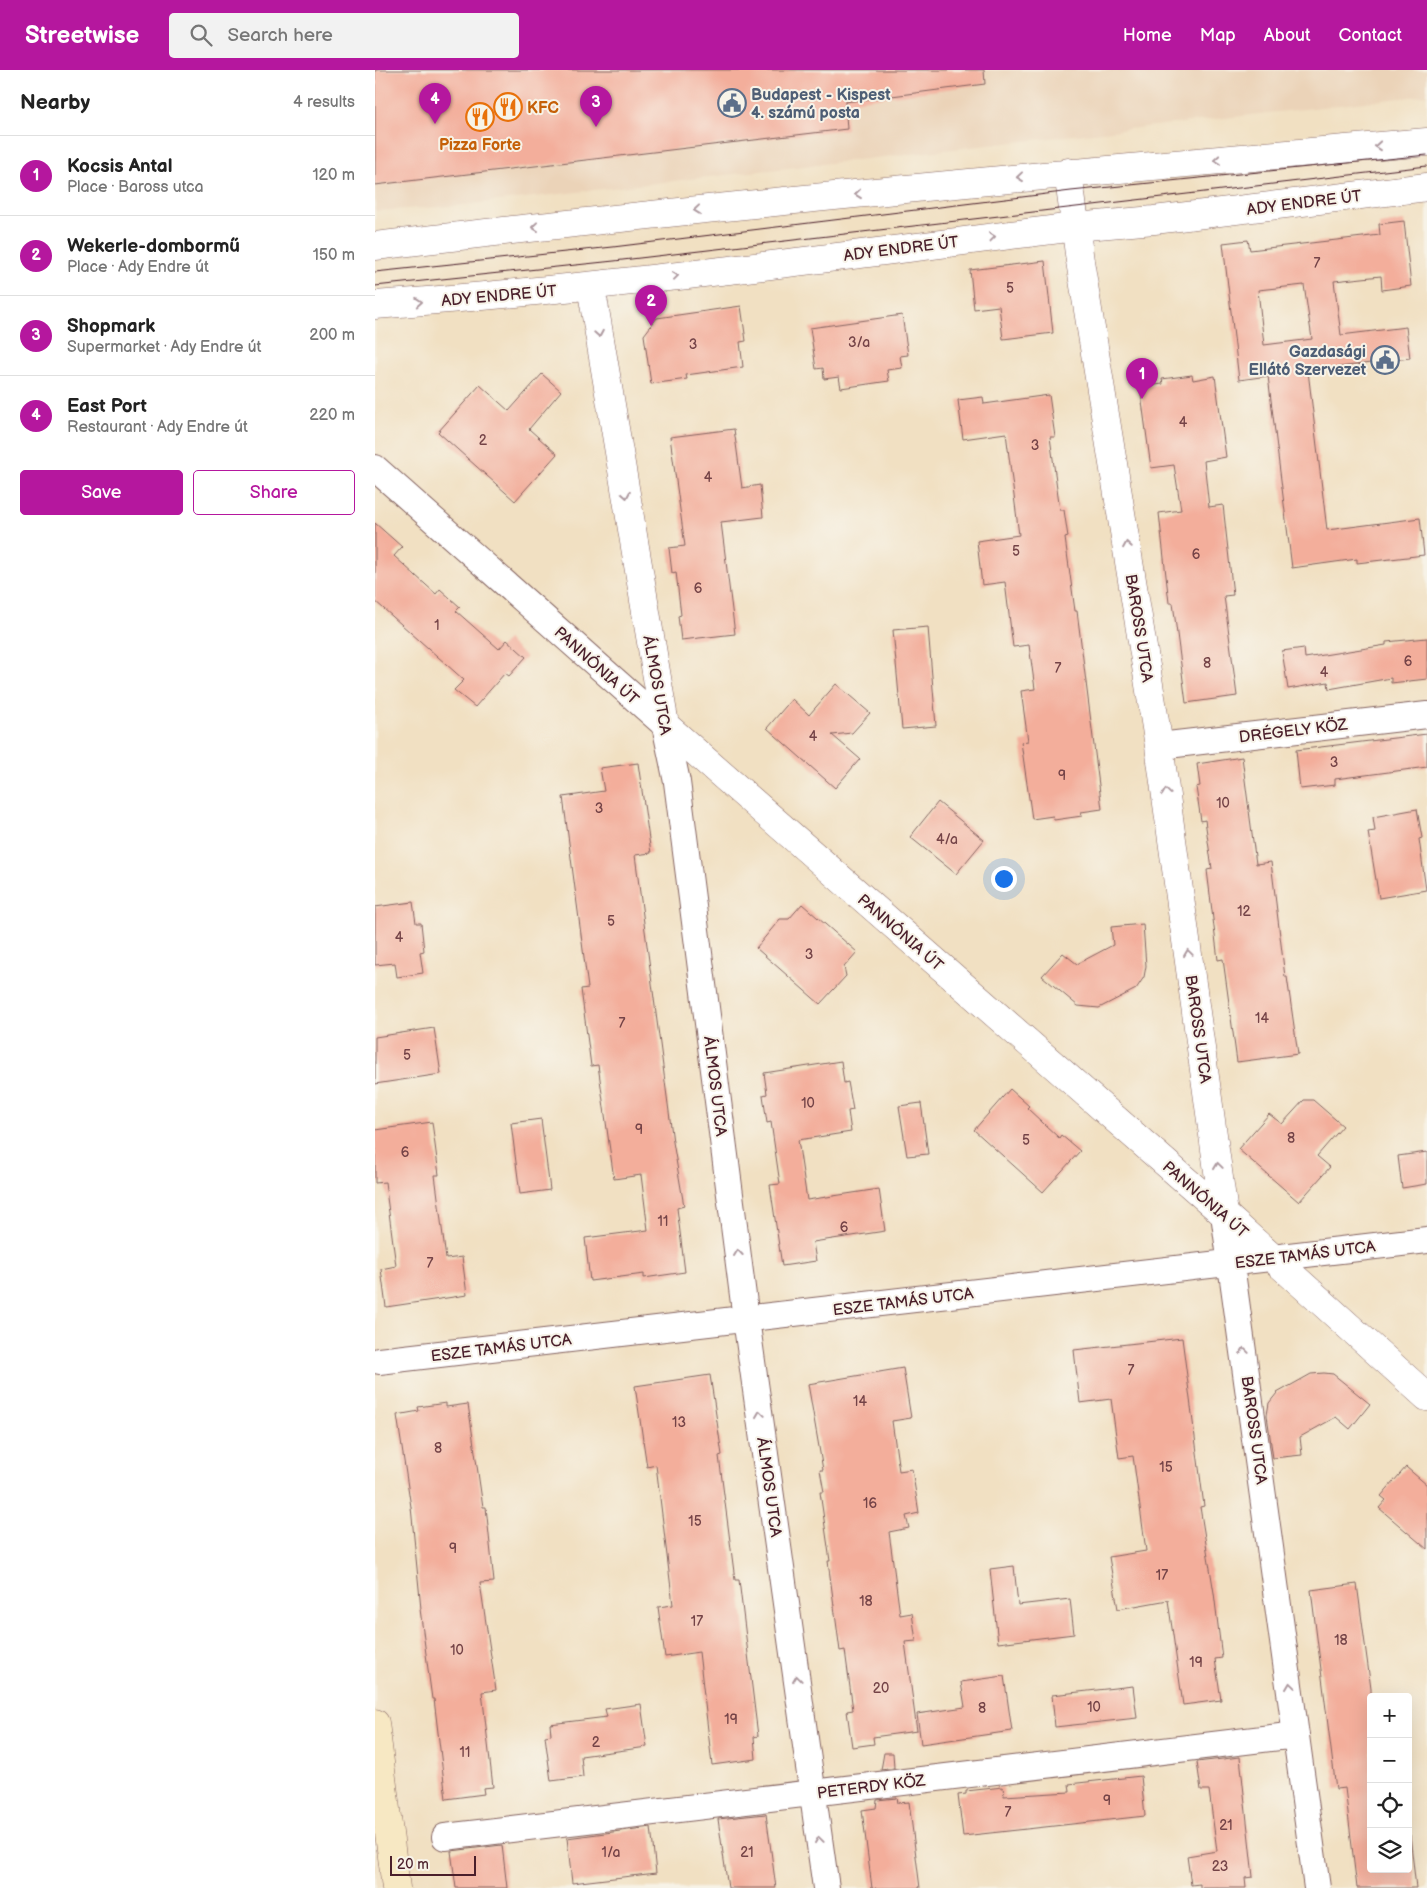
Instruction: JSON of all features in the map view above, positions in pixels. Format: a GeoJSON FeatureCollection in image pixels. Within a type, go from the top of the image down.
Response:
{"type":"FeatureCollection","features":[{"type":"Feature","properties":{"kind":"main road"},"geometry":{"type":"LineString","coordinates":[[375,1723],[396,1888]]}},
{"type":"Feature","properties":{"kind":"street"},"geometry":{"type":"LineString","coordinates":[[375,246],[532,227],[1068,172],[1427,142]]}},
{"type":"Feature","properties":{"kind":"street","name":"BAROSS UTCA"},"geometry":{"type":"LineString","coordinates":[[1068,172],[1075,227],[1159,746],[1317,1888]]}},
{"type":"Feature","properties":{"kind":"street","name":"ADY ENDRE ÚT"},"geometry":{"type":"LineString","coordinates":[[375,305],[463,299],[591,286],[1075,227],[1154,220],[1427,187]]}},
{"type":"Feature","properties":{"kind":"street","name":"ÁLMOS UTCA"},"geometry":{"type":"LineString","coordinates":[[591,286],[665,725],[677,782],[746,1319],[826,1888]]}},
{"type":"Feature","properties":{"kind":"street","name":"PANNÓNIA ÚT"},"geometry":{"type":"LineString","coordinates":[[375,468],[665,725],[1272,1256],[1427,1397]]}},
{"type":"Feature","properties":{"kind":"street","name":"DRÉGELY KÖZ"},"geometry":{"type":"LineString","coordinates":[[1159,746],[1427,714]]}},
{"type":"Feature","properties":{"kind":"street","name":"ESZE TAMÁS UTCA"},"geometry":{"type":"LineString","coordinates":[[379,1362],[1232,1263],[1272,1256],[1427,1240]]}},
{"type":"Feature","properties":{"kind":"street","name":"PETERDY KÖZ"},"geometry":{"type":"LineString","coordinates":[[445,1837],[1296,1735]]}},
{"type":"Feature","properties":{"kind":"shaded area"},"geometry":{"type":"Polygon","coordinates":[[[375,70],[1427,70],[1427,95],[454,206],[375,211],[375,70]]]}},
{"type":"Feature","properties":{"kind":"building"},"geometry":{"type":"Polygon","coordinates":[[[375,70],[984,70],[985,84],[845,102],[847,129],[375,185],[375,70]]]}},
{"type":"Feature","properties":{"kind":"building"},"geometry":{"type":"Polygon","coordinates":[[[1404,221],[1411,286],[1382,290],[1381,276],[1334,281],[1341,335],[1406,327],[1410,358],[1308,371],[1327,530],[1420,518],[1424,555],[1357,563],[1357,559],[1292,568],[1268,376],[1239,380],[1223,243],[1248,240],[1250,250],[1380,235],[1379,224],[1404,221]],[[1304,285],[1258,290],[1264,345],[1312,339],[1304,285]]]}},
{"type":"Feature","properties":{"kind":"building"},"geometry":{"type":"Polygon","coordinates":[[[1045,261],[1053,333],[1003,339],[999,306],[974,309],[970,270],[1045,261]]]}},
{"type":"Feature","properties":{"kind":"building"},"geometry":{"type":"Polygon","coordinates":[[[741,306],[746,341],[740,342],[743,367],[686,375],[687,379],[651,384],[644,335],[657,318],[741,306]]]}},
{"type":"Feature","properties":{"kind":"building"},"geometry":{"type":"Polygon","coordinates":[[[902,315],[908,355],[900,356],[902,368],[887,370],[889,381],[841,388],[839,377],[824,379],[823,368],[816,369],[810,328],[902,315]]]}},
{"type":"Feature","properties":{"kind":"building"},"geometry":{"type":"Polygon","coordinates":[[[542,374],[561,391],[529,429],[557,454],[515,501],[438,432],[480,385],[509,411],[542,374]]]}},
{"type":"Feature","properties":{"kind":"building"},"geometry":{"type":"Polygon","coordinates":[[[1192,375],[1193,380],[1215,376],[1226,457],[1204,461],[1209,507],[1223,505],[1233,595],[1224,596],[1237,696],[1186,703],[1173,603],[1169,603],[1159,513],[1181,510],[1174,465],[1151,468],[1140,387],[1163,384],[1162,379],[1192,375]]]}},
{"type":"Feature","properties":{"kind":"building"},"geometry":{"type":"Polygon","coordinates":[[[1049,395],[1055,437],[1050,437],[1060,510],[1064,510],[1068,537],[1065,538],[1075,611],[1077,611],[1102,809],[1081,812],[1082,816],[1054,820],[1053,816],[1032,819],[1021,742],[1028,741],[1021,691],[1035,689],[1029,645],[1013,647],[1005,582],[982,585],[977,541],[1019,535],[1006,433],[963,439],[958,400],[983,397],[984,404],[1049,395]]]}},
{"type":"Feature","properties":{"kind":"building"},"geometry":{"type":"Polygon","coordinates":[[[734,429],[742,488],[760,485],[763,517],[721,522],[735,634],[681,640],[678,616],[681,615],[676,572],[672,573],[669,548],[685,546],[670,437],[734,429]]]}},
{"type":"Feature","properties":{"kind":"building"},"geometry":{"type":"Polygon","coordinates":[[[375,523],[402,547],[394,556],[436,594],[440,589],[460,607],[456,611],[499,649],[507,640],[526,657],[509,676],[505,673],[475,707],[454,690],[464,680],[375,601],[375,523]]]}},
{"type":"Feature","properties":{"kind":"building"},"geometry":{"type":"Polygon","coordinates":[[[928,627],[936,726],[902,729],[893,630],[928,627]]]}},
{"type":"Feature","properties":{"kind":"building"},"geometry":{"type":"Polygon","coordinates":[[[1427,638],[1427,679],[1391,683],[1391,678],[1329,689],[1328,682],[1288,689],[1282,651],[1304,648],[1305,658],[1386,645],[1386,642],[1427,638]]]}},
{"type":"Feature","properties":{"kind":"building"},"geometry":{"type":"Polygon","coordinates":[[[836,684],[870,713],[852,733],[832,735],[860,759],[835,788],[767,728],[792,699],[809,715],[836,684]]]}},
{"type":"Feature","properties":{"kind":"building"},"geometry":{"type":"Polygon","coordinates":[[[1427,734],[1427,767],[1335,779],[1335,785],[1300,789],[1296,750],[1427,734]]]}},
{"type":"Feature","properties":{"kind":"building"},"geometry":{"type":"Polygon","coordinates":[[[1242,757],[1256,864],[1271,862],[1285,977],[1287,977],[1298,1054],[1237,1062],[1223,959],[1218,960],[1207,870],[1212,869],[1205,820],[1201,821],[1196,787],[1200,786],[1197,764],[1242,757]]]}},
{"type":"Feature","properties":{"kind":"building"},"geometry":{"type":"Polygon","coordinates":[[[638,763],[651,853],[635,855],[673,1142],[684,1206],[677,1208],[685,1272],[644,1278],[644,1274],[590,1281],[585,1238],[648,1230],[641,1175],[614,1179],[598,1065],[591,1066],[581,989],[588,988],[563,797],[604,791],[600,768],[638,763]]]}},
{"type":"Feature","properties":{"kind":"building"},"geometry":{"type":"Polygon","coordinates":[[[938,802],[984,840],[956,874],[910,837],[938,802]]]}},
{"type":"Feature","properties":{"kind":"building"},"geometry":{"type":"Polygon","coordinates":[[[1417,809],[1422,838],[1419,839],[1426,890],[1379,898],[1368,832],[1375,831],[1373,817],[1417,809]]]}},
{"type":"Feature","properties":{"kind":"building"},"geometry":{"type":"Polygon","coordinates":[[[413,902],[416,923],[421,923],[424,951],[420,952],[423,973],[397,977],[395,963],[375,965],[375,907],[413,902]]]}},
{"type":"Feature","properties":{"kind":"building"},"geometry":{"type":"Polygon","coordinates":[[[802,904],[857,952],[844,967],[846,976],[820,1004],[756,948],[780,919],[789,919],[802,904]]]}},
{"type":"Feature","properties":{"kind":"building"},"geometry":{"type":"Polygon","coordinates":[[[1143,924],[1146,966],[1144,977],[1136,989],[1099,1008],[1078,1006],[1042,976],[1063,953],[1077,964],[1113,945],[1111,927],[1143,924]]]}},
{"type":"Feature","properties":{"kind":"building"},"geometry":{"type":"Polygon","coordinates":[[[434,1028],[441,1074],[375,1084],[375,1037],[434,1028]]]}},
{"type":"Feature","properties":{"kind":"building"},"geometry":{"type":"Polygon","coordinates":[[[841,1061],[844,1083],[848,1082],[853,1110],[848,1111],[851,1132],[798,1140],[807,1200],[879,1189],[885,1231],[813,1242],[816,1261],[782,1266],[770,1185],[780,1184],[771,1122],[767,1123],[763,1095],[767,1094],[764,1073],[841,1061]]]}},
{"type":"Feature","properties":{"kind":"building"},"geometry":{"type":"Polygon","coordinates":[[[1010,1089],[1059,1138],[1061,1135],[1080,1151],[1043,1192],[974,1130],[1010,1089]]]}},
{"type":"Feature","properties":{"kind":"building"},"geometry":{"type":"Polygon","coordinates":[[[1304,1100],[1313,1100],[1343,1126],[1317,1156],[1330,1167],[1299,1202],[1238,1149],[1269,1114],[1282,1124],[1304,1100]]]}},
{"type":"Feature","properties":{"kind":"building"},"geometry":{"type":"Polygon","coordinates":[[[921,1103],[928,1154],[907,1156],[899,1106],[921,1103]]]}},
{"type":"Feature","properties":{"kind":"building"},"geometry":{"type":"Polygon","coordinates":[[[541,1119],[550,1190],[520,1194],[511,1123],[541,1119]]]}},
{"type":"Feature","properties":{"kind":"building"},"geometry":{"type":"Polygon","coordinates":[[[432,1122],[439,1175],[435,1175],[446,1259],[462,1257],[467,1295],[386,1307],[381,1269],[396,1266],[385,1182],[375,1183],[375,1130],[432,1122]]]}},
{"type":"Feature","properties":{"kind":"building"},"geometry":{"type":"Polygon","coordinates":[[[1427,1152],[1427,1184],[1402,1188],[1398,1156],[1427,1152]]]}},
{"type":"Feature","properties":{"kind":"building"},"geometry":{"type":"Polygon","coordinates":[[[1182,1338],[1204,1506],[1200,1507],[1222,1658],[1215,1659],[1221,1700],[1183,1705],[1168,1600],[1118,1609],[1109,1557],[1146,1551],[1133,1456],[1119,1458],[1111,1399],[1080,1403],[1074,1350],[1182,1338]]]}},
{"type":"Feature","properties":{"kind":"building"},"geometry":{"type":"Polygon","coordinates":[[[903,1368],[911,1418],[892,1421],[899,1471],[912,1469],[919,1513],[906,1516],[909,1528],[889,1532],[900,1615],[912,1613],[916,1641],[905,1642],[917,1731],[873,1737],[874,1744],[852,1747],[847,1711],[853,1710],[845,1650],[840,1651],[820,1492],[824,1492],[820,1470],[823,1470],[808,1384],[903,1368]]]}},
{"type":"Feature","properties":{"kind":"building"},"geometry":{"type":"Polygon","coordinates":[[[1311,1374],[1333,1374],[1370,1404],[1350,1429],[1336,1417],[1300,1437],[1302,1455],[1273,1458],[1267,1415],[1269,1403],[1277,1393],[1311,1374]]]}},
{"type":"Feature","properties":{"kind":"building"},"geometry":{"type":"Polygon","coordinates":[[[710,1375],[722,1455],[719,1456],[735,1580],[739,1580],[758,1736],[754,1737],[756,1759],[712,1765],[699,1652],[665,1657],[658,1607],[673,1605],[656,1465],[647,1467],[635,1386],[710,1375]]]}},
{"type":"Feature","properties":{"kind":"building"},"geometry":{"type":"Polygon","coordinates":[[[446,1403],[446,1407],[468,1404],[483,1507],[486,1507],[494,1582],[480,1583],[496,1690],[482,1692],[493,1787],[483,1788],[484,1794],[446,1799],[434,1699],[432,1699],[420,1609],[411,1507],[397,1415],[419,1411],[418,1407],[446,1403]]]}},
{"type":"Feature","properties":{"kind":"building"},"geometry":{"type":"Polygon","coordinates":[[[1406,1467],[1427,1485],[1427,1549],[1379,1508],[1386,1500],[1381,1496],[1406,1467]]]}},
{"type":"Feature","properties":{"kind":"building"},"geometry":{"type":"Polygon","coordinates":[[[1014,1566],[1018,1605],[1070,1599],[1074,1634],[998,1643],[990,1569],[1014,1566]]]}},
{"type":"Feature","properties":{"kind":"building"},"geometry":{"type":"Polygon","coordinates":[[[1357,1584],[1371,1689],[1371,1693],[1367,1693],[1367,1873],[1412,1873],[1412,1853],[1416,1888],[1357,1888],[1345,1788],[1336,1789],[1311,1590],[1357,1584]]]}},
{"type":"Feature","properties":{"kind":"building"},"geometry":{"type":"Polygon","coordinates":[[[1004,1676],[1012,1731],[921,1744],[917,1714],[965,1707],[961,1682],[1004,1676]]]}},
{"type":"Feature","properties":{"kind":"building"},"geometry":{"type":"Polygon","coordinates":[[[1133,1686],[1137,1718],[1055,1727],[1052,1695],[1133,1686]]]}},
{"type":"Feature","properties":{"kind":"building"},"geometry":{"type":"Polygon","coordinates":[[[641,1704],[647,1747],[581,1756],[583,1777],[551,1781],[545,1736],[551,1735],[550,1724],[607,1717],[605,1709],[641,1704]]]}},
{"type":"Feature","properties":{"kind":"building"},"geometry":{"type":"Polygon","coordinates":[[[884,1753],[893,1753],[894,1768],[881,1770],[884,1753]]]}},
{"type":"Feature","properties":{"kind":"building"},"geometry":{"type":"Polygon","coordinates":[[[1240,1757],[1253,1877],[1245,1878],[1246,1888],[1200,1888],[1200,1884],[1191,1885],[1187,1856],[1217,1851],[1209,1790],[1201,1790],[1197,1762],[1240,1757]]]}},
{"type":"Feature","properties":{"kind":"building"},"geometry":{"type":"Polygon","coordinates":[[[1141,1776],[1145,1816],[963,1836],[958,1795],[966,1794],[966,1791],[1003,1787],[1004,1796],[1070,1792],[1069,1784],[1141,1776]]]}},
{"type":"Feature","properties":{"kind":"building"},"geometry":{"type":"Polygon","coordinates":[[[897,1798],[898,1803],[909,1802],[920,1888],[872,1888],[862,1810],[876,1808],[877,1800],[897,1798]]]}},
{"type":"Feature","properties":{"kind":"building"},"geometry":{"type":"Polygon","coordinates":[[[766,1814],[776,1888],[728,1888],[718,1819],[766,1814]]]}},
{"type":"Feature","properties":{"kind":"building"},"geometry":{"type":"Polygon","coordinates":[[[651,1827],[656,1873],[572,1883],[567,1838],[651,1827]]]}},
{"type":"Feature","properties":{"kind":"building"},"geometry":{"type":"Polygon","coordinates":[[[502,1845],[507,1888],[456,1888],[451,1851],[502,1845]]]}},
{"type":"Feature","properties":{"kind":"tram line"},"geometry":{"type":"LineString","coordinates":[[375,272],[613,247],[1071,191],[1427,155]]}},
{"type":"Feature","properties":{"kind":"tram line"},"geometry":{"type":"LineString","coordinates":[[375,286],[614,261],[1427,166]]}},
{"type":"Feature","properties":{"kind":"place","name":"Budapest - Kispest 4. számú posta"},"geometry":{"type":"Point","coordinates":[732,103]}},
{"type":"Feature","properties":{"kind":"place","name":"KFC"},"geometry":{"type":"Point","coordinates":[508,107]}},
{"type":"Feature","properties":{"kind":"place","name":"Pizza Forte"},"geometry":{"type":"Point","coordinates":[480,117]}},
{"type":"Feature","properties":{"kind":"place","name":"East Port"},"geometry":{"type":"Point","coordinates":[435,124]}},
{"type":"Feature","properties":{"kind":"place","name":"Shopmark"},"geometry":{"type":"Point","coordinates":[596,127]}},
{"type":"Feature","properties":{"kind":"place","name":"Wekerle-dombormű"},"geometry":{"type":"Point","coordinates":[651,326]}},
{"type":"Feature","properties":{"kind":"place","name":"Gazdasági Ellátó Szervezet"},"geometry":{"type":"Point","coordinates":[1385,360]}},
{"type":"Feature","properties":{"kind":"place","name":"Kocsis Antal"},"geometry":{"type":"Point","coordinates":[1142,399]}}]}
